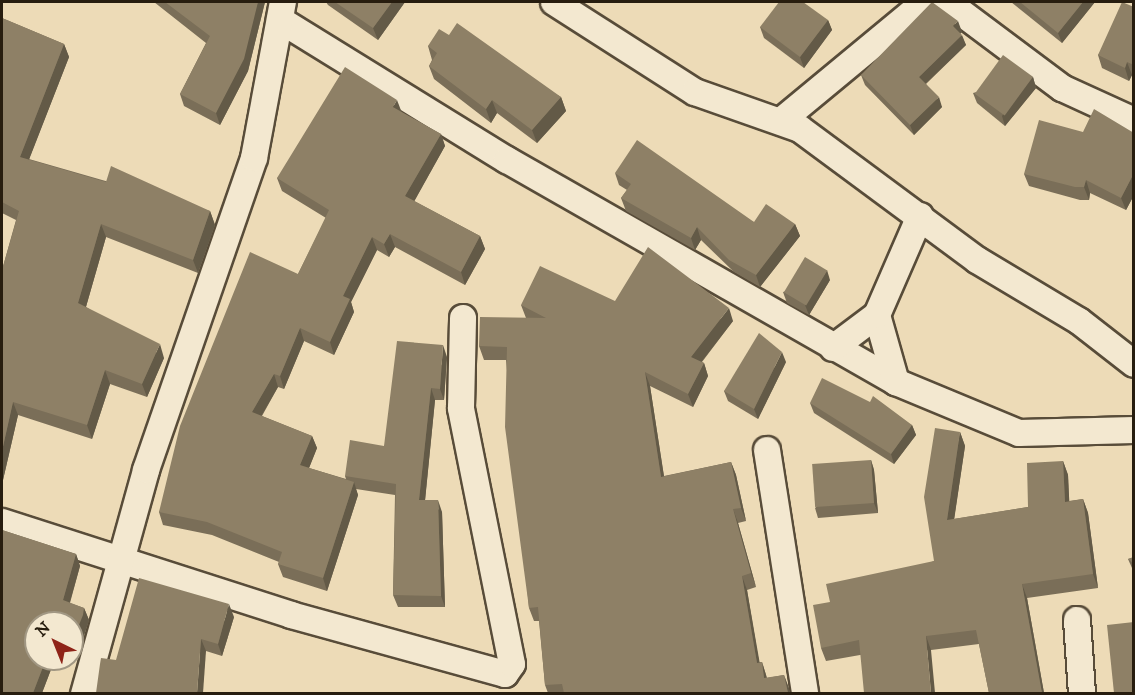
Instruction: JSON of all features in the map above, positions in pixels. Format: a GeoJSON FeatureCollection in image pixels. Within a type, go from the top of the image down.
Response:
{"type":"FeatureCollection","features":[{"type":"Feature","properties":{"kind":"street"},"geometry":{"type":"LineString","coordinates":[[554,2],[695,92],[781,121],[818,142],[920,216],[1134,364]]}},
{"type":"Feature","properties":{"kind":"street"},"geometry":{"type":"LineString","coordinates":[[781,121],[925,2]]}},
{"type":"Feature","properties":{"kind":"street"},"geometry":{"type":"LineString","coordinates":[[947,2],[1062,88],[1134,121]]}},
{"type":"Feature","properties":{"kind":"street"},"geometry":{"type":"LineString","coordinates":[[84,693],[146,470],[254,158],[282,11],[507,160],[896,382],[1019,433],[1134,430]]}},
{"type":"Feature","properties":{"kind":"street"},"geometry":{"type":"LineString","coordinates":[[810,95],[818,142]]}},
{"type":"Feature","properties":{"kind":"street"},"geometry":{"type":"LineString","coordinates":[[833,348],[877,315],[920,216]]}},
{"type":"Feature","properties":{"kind":"street"},"geometry":{"type":"LineString","coordinates":[[877,315],[896,382]]}},
{"type":"Feature","properties":{"kind":"street"},"geometry":{"type":"LineString","coordinates":[[2,522],[122,557],[291,615],[500,675],[508,672],[513,664],[460,408],[463,318]]}},
{"type":"Feature","properties":{"kind":"street"},"geometry":{"type":"LineString","coordinates":[[767,450],[805,693]]}},
{"type":"Feature","properties":{"kind":"street"},"geometry":{"type":"LineString","coordinates":[[1077,620],[1083,693]]}},
{"type":"Feature","properties":{"kind":"building"},"geometry":{"type":"Polygon","coordinates":[[[165,2],[258,2],[244,59],[216,113],[180,94],[210,36],[165,2]]]}},
{"type":"Feature","properties":{"kind":"building"},"geometry":{"type":"Polygon","coordinates":[[[335,2],[392,2],[373,28],[335,2]]]}},
{"type":"Feature","properties":{"kind":"building"},"geometry":{"type":"Polygon","coordinates":[[[779,2],[803,2],[828,20],[800,57],[760,27],[779,2]]]}},
{"type":"Feature","properties":{"kind":"building"},"geometry":{"type":"Polygon","coordinates":[[[932,2],[958,21],[953,26],[962,35],[919,77],[939,97],[910,125],[861,75],[932,2]]]}},
{"type":"Feature","properties":{"kind":"building"},"geometry":{"type":"Polygon","coordinates":[[[1020,2],[1083,2],[1058,33],[1020,2]]]}},
{"type":"Feature","properties":{"kind":"building"},"geometry":{"type":"Polygon","coordinates":[[[1122,2],[1134,7],[1134,65],[1127,62],[1125,68],[1098,55],[1122,2]]]}},
{"type":"Feature","properties":{"kind":"building"},"geometry":{"type":"Polygon","coordinates":[[[2,18],[64,44],[20,157],[106,182],[111,166],[210,211],[193,260],[101,224],[78,303],[160,344],[142,384],[105,370],[87,425],[13,402],[2,451],[2,270],[19,211],[2,202],[2,18]]]}},
{"type":"Feature","properties":{"kind":"building"},"geometry":{"type":"Polygon","coordinates":[[[457,23],[561,97],[532,130],[492,100],[486,109],[429,66],[437,53],[428,46],[439,29],[449,35],[457,23]]]}},
{"type":"Feature","properties":{"kind":"building"},"geometry":{"type":"Polygon","coordinates":[[[1003,55],[1033,77],[1005,116],[975,94],[1003,55]]]}},
{"type":"Feature","properties":{"kind":"building"},"geometry":{"type":"Polygon","coordinates":[[[345,67],[397,100],[393,107],[441,134],[405,196],[480,236],[461,272],[390,234],[384,244],[372,237],[343,296],[350,299],[330,342],[300,328],[280,376],[274,374],[252,412],[312,436],[300,465],[354,482],[323,578],[278,564],[282,552],[207,522],[159,512],[180,426],[250,252],[298,274],[329,210],[277,178],[345,67]]]}},
{"type":"Feature","properties":{"kind":"building"},"geometry":{"type":"Polygon","coordinates":[[[1094,109],[1134,133],[1134,173],[1121,198],[1086,180],[1084,187],[1075,187],[1024,174],[1039,120],[1083,132],[1094,109]]]}},
{"type":"Feature","properties":{"kind":"building"},"geometry":{"type":"Polygon","coordinates":[[[637,140],[754,222],[766,204],[795,224],[756,275],[729,260],[697,227],[691,238],[621,198],[631,184],[615,173],[637,140]]]}},
{"type":"Feature","properties":{"kind":"building"},"geometry":{"type":"Polygon","coordinates":[[[648,247],[729,308],[691,357],[704,363],[688,394],[645,372],[661,477],[731,462],[741,508],[733,509],[751,573],[742,576],[757,663],[762,662],[764,678],[784,675],[788,693],[564,693],[562,684],[545,685],[538,607],[529,608],[505,427],[507,347],[479,346],[480,317],[546,318],[521,305],[540,266],[615,301],[648,247]]]}},
{"type":"Feature","properties":{"kind":"building"},"geometry":{"type":"Polygon","coordinates":[[[805,257],[827,270],[806,306],[784,292],[805,257]]]}},
{"type":"Feature","properties":{"kind":"building"},"geometry":{"type":"Polygon","coordinates":[[[759,333],[782,352],[754,409],[724,391],[759,333]]]}},
{"type":"Feature","properties":{"kind":"building"},"geometry":{"type":"Polygon","coordinates":[[[397,341],[443,345],[440,389],[431,388],[419,500],[438,500],[441,596],[393,595],[396,484],[345,476],[350,440],[384,446],[397,341]]]}},
{"type":"Feature","properties":{"kind":"building"},"geometry":{"type":"Polygon","coordinates":[[[822,378],[870,402],[873,396],[912,425],[891,454],[810,403],[822,378]]]}},
{"type":"Feature","properties":{"kind":"building"},"geometry":{"type":"Polygon","coordinates":[[[935,428],[960,432],[947,520],[1028,507],[1027,463],[1063,461],[1065,502],[1083,499],[1093,574],[1022,584],[1042,693],[989,693],[976,630],[926,636],[931,693],[864,693],[859,640],[821,648],[813,605],[830,602],[826,584],[934,561],[924,497],[935,428]]]}},
{"type":"Feature","properties":{"kind":"building"},"geometry":{"type":"Polygon","coordinates":[[[871,460],[874,503],[815,507],[812,464],[871,460]]]}},
{"type":"Feature","properties":{"kind":"building"},"geometry":{"type":"Polygon","coordinates":[[[2,530],[76,554],[63,600],[84,608],[84,611],[24,611],[24,671],[41,671],[33,693],[2,693],[2,530]]]}},
{"type":"Feature","properties":{"kind":"building"},"geometry":{"type":"Polygon","coordinates":[[[139,578],[229,604],[218,644],[201,639],[197,693],[96,693],[101,658],[116,660],[139,578]]]}},
{"type":"Feature","properties":{"kind":"building"},"geometry":{"type":"Polygon","coordinates":[[[1134,622],[1134,693],[1114,693],[1107,625],[1134,622]]]}}]}
